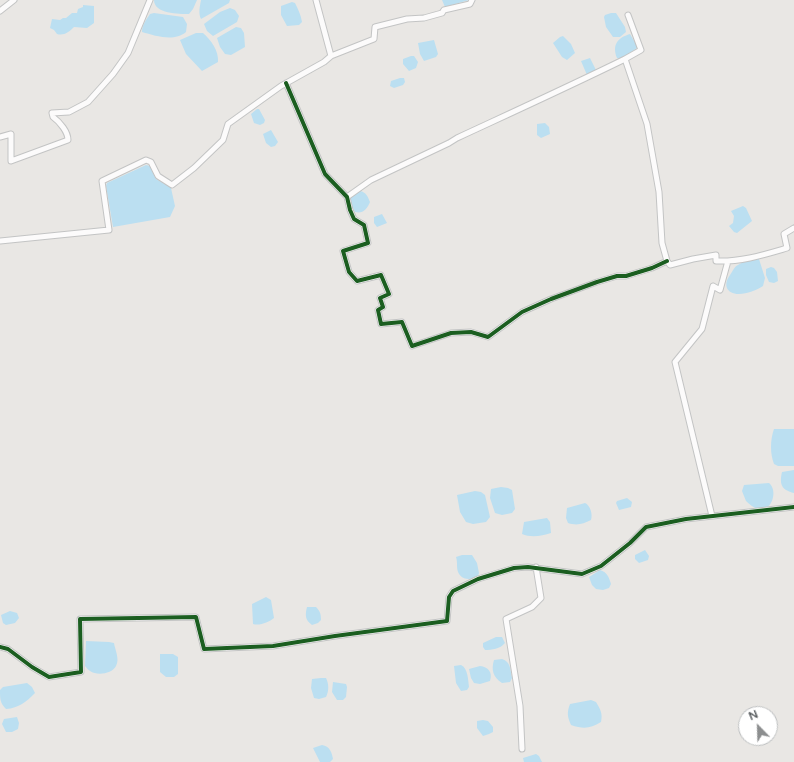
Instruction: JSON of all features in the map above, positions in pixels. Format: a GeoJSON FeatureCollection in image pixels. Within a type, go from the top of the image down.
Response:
{"type":"FeatureCollection","features":[{"type":"Feature","properties":{"kind":"street"},"geometry":{"type":"LineString","coordinates":[[0,12],[14,0]]}},
{"type":"Feature","properties":{"kind":"street"},"geometry":{"type":"LineString","coordinates":[[0,137],[11,134],[11,161],[68,140],[68,135],[53,117],[52,113],[69,112],[88,102],[113,74],[128,53],[150,0]]}},
{"type":"Feature","properties":{"kind":"street"},"geometry":{"type":"LineString","coordinates":[[316,0],[331,56]]}},
{"type":"Feature","properties":{"kind":"street"},"geometry":{"type":"LineString","coordinates":[[0,242],[109,230],[102,181],[146,160],[151,162],[158,176],[172,185],[194,168],[223,140],[228,124],[286,83],[324,62],[331,56],[374,39],[375,27],[407,19],[424,18],[442,13],[444,10],[470,4],[472,0]]}},
{"type":"Feature","properties":{"kind":"street"},"geometry":{"type":"LineString","coordinates":[[347,197],[371,180],[510,112],[540,100],[641,50],[628,15]]}},
{"type":"Feature","properties":{"kind":"street"},"geometry":{"type":"LineString","coordinates":[[625,59],[648,124],[659,192],[662,243],[667,262],[670,265],[716,255],[716,261],[748,259],[787,248],[784,234],[794,228]]}},
{"type":"Feature","properties":{"kind":"street"},"geometry":{"type":"LineString","coordinates":[[286,83],[325,174],[347,197],[354,219],[364,225],[368,243],[343,251],[349,272],[357,281],[381,275],[389,294],[380,298],[383,307],[378,310],[380,324],[402,322],[412,346],[451,332],[471,332],[488,337],[522,312],[551,299],[597,282],[617,276],[626,276],[667,262]]}},
{"type":"Feature","properties":{"kind":"street"},"geometry":{"type":"LineString","coordinates":[[712,516],[675,362],[702,329],[713,286],[720,290],[728,261]]}},
{"type":"Feature","properties":{"kind":"street"},"geometry":{"type":"LineString","coordinates":[[0,647],[8,649],[32,667],[49,677],[81,672],[80,619],[196,617],[204,649],[273,646],[447,621],[449,597],[453,591],[478,579],[514,568],[528,567],[582,574],[601,566],[630,543],[646,527],[686,519],[794,507]]}},
{"type":"Feature","properties":{"kind":"street"},"geometry":{"type":"LineString","coordinates":[[522,749],[520,706],[506,619],[532,607],[541,598],[536,568]]}},
{"type":"Feature","properties":{"kind":"water"},"geometry":{"type":"Polygon","coordinates":[[[154,0],[197,0],[189,14],[162,11],[155,5],[154,0]]]}},
{"type":"Feature","properties":{"kind":"water"},"geometry":{"type":"Polygon","coordinates":[[[201,0],[230,0],[229,3],[201,19],[199,12],[201,0]]]}},
{"type":"Feature","properties":{"kind":"water"},"geometry":{"type":"Polygon","coordinates":[[[442,0],[469,0],[445,7],[442,0]]]}},
{"type":"Feature","properties":{"kind":"water"},"geometry":{"type":"Polygon","coordinates":[[[292,2],[295,3],[302,22],[299,25],[287,26],[281,15],[281,6],[292,2]]]}},
{"type":"Feature","properties":{"kind":"water"},"geometry":{"type":"Polygon","coordinates":[[[83,5],[94,6],[94,23],[87,28],[74,27],[66,33],[57,34],[50,28],[52,19],[60,20],[66,18],[72,13],[77,13],[78,9],[83,7],[83,5]]]}},
{"type":"Feature","properties":{"kind":"water"},"geometry":{"type":"Polygon","coordinates":[[[230,8],[235,10],[239,16],[237,22],[213,36],[207,31],[204,24],[220,12],[230,8]]]}},
{"type":"Feature","properties":{"kind":"water"},"geometry":{"type":"Polygon","coordinates":[[[154,13],[183,17],[187,24],[186,32],[176,37],[165,37],[142,32],[146,20],[150,14],[154,13]]]}},
{"type":"Feature","properties":{"kind":"water"},"geometry":{"type":"Polygon","coordinates":[[[616,13],[625,27],[626,32],[620,37],[613,37],[606,27],[604,17],[605,15],[616,13]]]}},
{"type":"Feature","properties":{"kind":"water"},"geometry":{"type":"Polygon","coordinates":[[[236,27],[241,28],[244,33],[245,47],[231,55],[225,54],[220,47],[217,38],[236,27]]]}},
{"type":"Feature","properties":{"kind":"water"},"geometry":{"type":"Polygon","coordinates":[[[196,33],[203,33],[209,39],[216,50],[218,58],[218,62],[202,71],[186,54],[180,40],[196,33]]]}},
{"type":"Feature","properties":{"kind":"water"},"geometry":{"type":"Polygon","coordinates":[[[630,34],[637,48],[621,59],[617,58],[615,46],[619,40],[630,34]]]}},
{"type":"Feature","properties":{"kind":"water"},"geometry":{"type":"Polygon","coordinates":[[[563,36],[571,44],[575,53],[567,60],[562,57],[553,43],[563,36]]]}},
{"type":"Feature","properties":{"kind":"water"},"geometry":{"type":"Polygon","coordinates":[[[434,40],[438,54],[436,57],[424,61],[420,54],[418,43],[434,40]]]}},
{"type":"Feature","properties":{"kind":"water"},"geometry":{"type":"Polygon","coordinates":[[[414,56],[418,62],[416,68],[409,71],[403,64],[403,59],[414,56]]]}},
{"type":"Feature","properties":{"kind":"water"},"geometry":{"type":"Polygon","coordinates":[[[590,58],[596,70],[592,74],[587,75],[581,61],[590,58]]]}},
{"type":"Feature","properties":{"kind":"water"},"geometry":{"type":"Polygon","coordinates":[[[404,78],[405,82],[403,85],[394,88],[390,86],[391,81],[404,78]]]}},
{"type":"Feature","properties":{"kind":"water"},"geometry":{"type":"Polygon","coordinates":[[[259,109],[265,120],[264,123],[260,125],[254,123],[251,114],[259,109]]]}},
{"type":"Feature","properties":{"kind":"water"},"geometry":{"type":"Polygon","coordinates":[[[545,123],[549,127],[550,134],[541,138],[537,135],[537,124],[545,123]]]}},
{"type":"Feature","properties":{"kind":"water"},"geometry":{"type":"Polygon","coordinates":[[[271,130],[278,142],[275,146],[271,147],[266,143],[263,134],[271,130]]]}},
{"type":"Feature","properties":{"kind":"water"},"geometry":{"type":"Polygon","coordinates":[[[146,165],[150,166],[156,179],[171,188],[175,206],[170,217],[113,227],[106,186],[107,183],[146,165]]]}},
{"type":"Feature","properties":{"kind":"water"},"geometry":{"type":"Polygon","coordinates":[[[360,191],[368,197],[370,202],[368,207],[364,210],[355,212],[349,200],[350,197],[360,191]]]}},
{"type":"Feature","properties":{"kind":"water"},"geometry":{"type":"Polygon","coordinates":[[[743,206],[746,208],[752,221],[737,233],[734,232],[729,226],[733,223],[734,216],[731,211],[743,206]]]}},
{"type":"Feature","properties":{"kind":"water"},"geometry":{"type":"Polygon","coordinates":[[[382,214],[387,223],[377,227],[374,223],[374,217],[382,214]]]}},
{"type":"Feature","properties":{"kind":"water"},"geometry":{"type":"Polygon","coordinates":[[[759,259],[765,278],[763,286],[752,292],[742,294],[735,294],[731,292],[726,285],[728,278],[735,267],[742,263],[759,259]]]}},
{"type":"Feature","properties":{"kind":"water"},"geometry":{"type":"Polygon","coordinates":[[[771,267],[777,272],[778,281],[774,283],[769,282],[766,275],[766,269],[771,267]]]}},
{"type":"Feature","properties":{"kind":"water"},"geometry":{"type":"Polygon","coordinates":[[[774,429],[794,429],[794,466],[778,466],[774,464],[771,447],[774,429]]]}},
{"type":"Feature","properties":{"kind":"water"},"geometry":{"type":"Polygon","coordinates":[[[794,470],[794,493],[782,486],[781,480],[782,472],[794,470]]]}},
{"type":"Feature","properties":{"kind":"water"},"geometry":{"type":"Polygon","coordinates":[[[769,483],[773,491],[770,505],[762,510],[757,509],[746,501],[742,491],[744,485],[769,483]]]}},
{"type":"Feature","properties":{"kind":"water"},"geometry":{"type":"Polygon","coordinates":[[[501,487],[512,490],[515,509],[512,513],[502,515],[495,513],[490,498],[491,489],[501,487]]]}},
{"type":"Feature","properties":{"kind":"water"},"geometry":{"type":"Polygon","coordinates":[[[475,491],[481,492],[485,495],[490,517],[486,522],[473,524],[466,522],[460,512],[457,495],[475,491]]]}},
{"type":"Feature","properties":{"kind":"water"},"geometry":{"type":"Polygon","coordinates":[[[627,498],[632,502],[631,507],[619,510],[616,503],[617,501],[627,498]]]}},
{"type":"Feature","properties":{"kind":"water"},"geometry":{"type":"Polygon","coordinates":[[[585,503],[591,510],[591,520],[580,524],[568,523],[566,518],[567,508],[585,503]]]}},
{"type":"Feature","properties":{"kind":"water"},"geometry":{"type":"Polygon","coordinates":[[[547,518],[550,522],[551,533],[536,536],[522,534],[524,522],[547,518]]]}},
{"type":"Feature","properties":{"kind":"water"},"geometry":{"type":"Polygon","coordinates":[[[645,550],[649,556],[648,560],[639,563],[635,559],[635,555],[645,550]]]}},
{"type":"Feature","properties":{"kind":"water"},"geometry":{"type":"Polygon","coordinates":[[[462,555],[472,555],[477,563],[479,573],[475,578],[467,579],[459,574],[456,557],[462,555]]]}},
{"type":"Feature","properties":{"kind":"water"},"geometry":{"type":"Polygon","coordinates":[[[600,570],[607,575],[611,584],[609,588],[603,590],[596,589],[592,585],[589,577],[600,570]]]}},
{"type":"Feature","properties":{"kind":"water"},"geometry":{"type":"Polygon","coordinates":[[[266,597],[271,600],[274,618],[264,623],[253,624],[252,604],[266,597]]]}},
{"type":"Feature","properties":{"kind":"water"},"geometry":{"type":"Polygon","coordinates":[[[307,607],[316,607],[320,614],[321,620],[318,623],[312,625],[308,621],[306,615],[307,607]]]}},
{"type":"Feature","properties":{"kind":"water"},"geometry":{"type":"Polygon","coordinates":[[[10,611],[17,613],[19,618],[15,623],[6,625],[3,623],[1,615],[10,611]]]}},
{"type":"Feature","properties":{"kind":"water"},"geometry":{"type":"Polygon","coordinates":[[[496,637],[502,637],[505,643],[498,648],[485,650],[483,643],[496,637]]]}},
{"type":"Feature","properties":{"kind":"water"},"geometry":{"type":"Polygon","coordinates":[[[86,641],[114,643],[118,660],[114,669],[100,674],[93,673],[88,670],[85,666],[86,641]]]}},
{"type":"Feature","properties":{"kind":"water"},"geometry":{"type":"Polygon","coordinates":[[[160,654],[173,654],[178,657],[178,674],[174,677],[166,677],[160,672],[160,654]]]}},
{"type":"Feature","properties":{"kind":"water"},"geometry":{"type":"Polygon","coordinates":[[[494,660],[505,660],[510,666],[512,678],[510,682],[502,683],[494,673],[494,660]]]}},
{"type":"Feature","properties":{"kind":"water"},"geometry":{"type":"Polygon","coordinates":[[[461,665],[466,671],[469,687],[467,690],[461,691],[456,683],[454,666],[461,665]]]}},
{"type":"Feature","properties":{"kind":"water"},"geometry":{"type":"Polygon","coordinates":[[[480,666],[489,670],[491,675],[490,681],[480,684],[474,683],[469,669],[480,666]]]}},
{"type":"Feature","properties":{"kind":"water"},"geometry":{"type":"Polygon","coordinates":[[[326,678],[327,680],[327,695],[326,697],[319,699],[314,698],[311,688],[312,679],[326,678]]]}},
{"type":"Feature","properties":{"kind":"water"},"geometry":{"type":"Polygon","coordinates":[[[333,682],[346,684],[346,697],[343,700],[337,700],[332,692],[333,682]]]}},
{"type":"Feature","properties":{"kind":"water"},"geometry":{"type":"Polygon","coordinates":[[[27,683],[32,687],[35,693],[22,704],[6,709],[1,701],[0,690],[3,687],[27,683]]]}},
{"type":"Feature","properties":{"kind":"water"},"geometry":{"type":"Polygon","coordinates":[[[591,700],[596,702],[600,709],[602,716],[601,722],[586,728],[571,725],[568,714],[570,704],[591,700]]]}},
{"type":"Feature","properties":{"kind":"water"},"geometry":{"type":"Polygon","coordinates":[[[17,717],[19,723],[18,729],[12,732],[6,732],[2,724],[4,719],[17,717]]]}},
{"type":"Feature","properties":{"kind":"water"},"geometry":{"type":"Polygon","coordinates":[[[477,721],[488,721],[493,727],[493,732],[483,736],[477,728],[477,721]]]}},
{"type":"Feature","properties":{"kind":"water"},"geometry":{"type":"Polygon","coordinates":[[[322,745],[329,748],[331,752],[333,759],[330,762],[320,762],[313,748],[322,745]]]}},
{"type":"Feature","properties":{"kind":"water"},"geometry":{"type":"Polygon","coordinates":[[[536,754],[542,762],[524,762],[523,758],[536,754]]]}},
{"type":"Feature","properties":{"kind":"cycle path"},"geometry":{"type":"LineString","coordinates":[[286,83],[325,174],[347,197],[354,219],[364,225],[368,243],[343,251],[349,272],[357,281],[381,275],[389,294],[380,298],[383,307],[378,310],[381,324],[402,322],[412,346],[451,333],[471,332],[488,337],[522,312],[551,299],[597,282],[617,276],[626,276],[652,268],[667,261]]}},
{"type":"Feature","properties":{"kind":"cycle path"},"geometry":{"type":"LineString","coordinates":[[0,647],[8,649],[32,667],[49,677],[81,672],[80,619],[196,617],[204,649],[273,646],[447,621],[449,597],[453,591],[478,579],[514,568],[528,567],[582,574],[601,566],[630,543],[646,527],[686,519],[794,507]]}}]}
